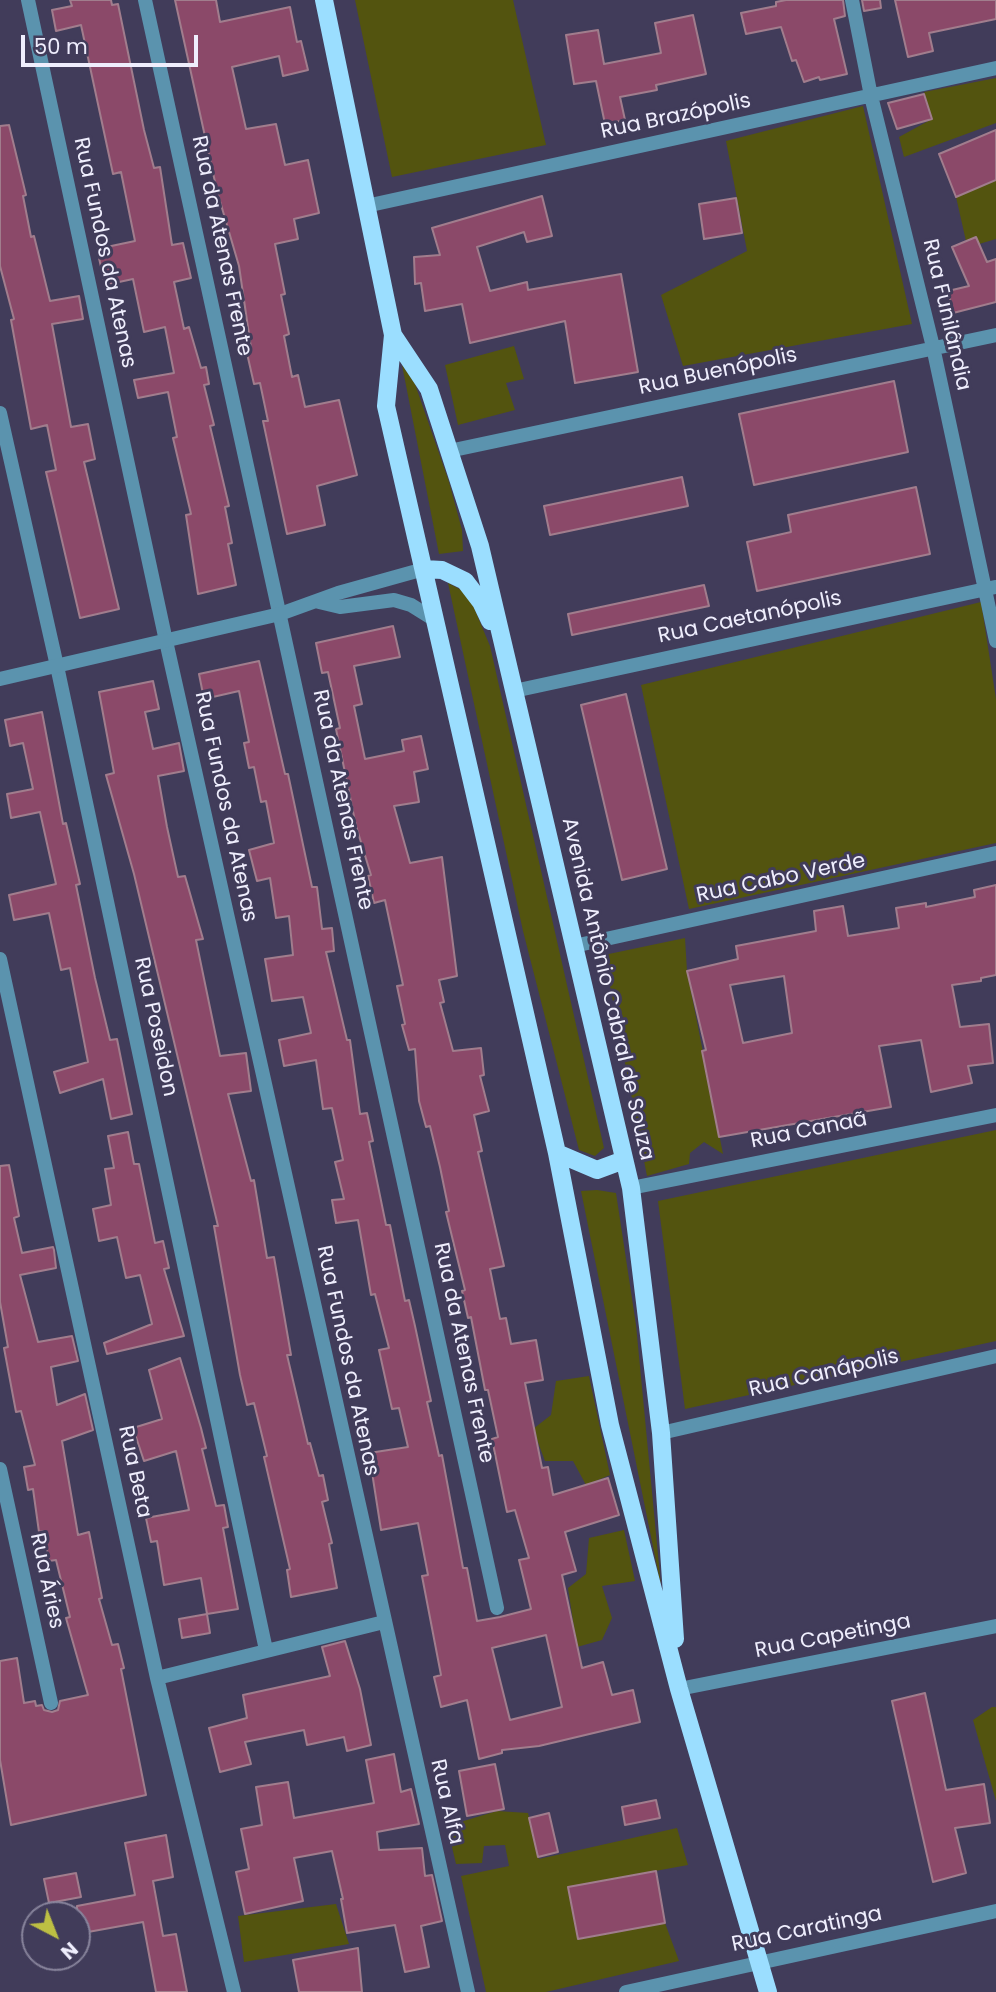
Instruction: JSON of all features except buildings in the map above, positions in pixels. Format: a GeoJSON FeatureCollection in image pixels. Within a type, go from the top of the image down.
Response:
{"type":"FeatureCollection","features":[{"type":"Feature","properties":{"kind":"main road","name":"Avenida Antônio Cabral de Souza"},"geometry":{"type":"LineString","coordinates":[[324,0],[393,335],[386,406],[557,1153],[610,1425],[678,1683],[768,1992]]}},
{"type":"Feature","properties":{"kind":"main road","name":"Avenida Antônio Cabral de Souza"},"geometry":{"type":"LineString","coordinates":[[393,335],[429,389],[480,546],[631,1188],[661,1433],[678,1683]]}},
{"type":"Feature","properties":{"kind":"main road"},"geometry":{"type":"LineString","coordinates":[[424,569],[442,570],[465,581],[481,602],[503,646]]}},
{"type":"Feature","properties":{"kind":"main road"},"geometry":{"type":"LineString","coordinates":[[557,1153],[597,1170],[624,1160]]}},
{"type":"Feature","properties":{"kind":"street","name":"Rua Fundos da Atenas"},"geometry":{"type":"LineString","coordinates":[[29,0],[166,640],[384,1622]]}},
{"type":"Feature","properties":{"kind":"street","name":"Rua da Atenas Frente"},"geometry":{"type":"LineString","coordinates":[[145,0],[497,1608]]}},
{"type":"Feature","properties":{"kind":"street","name":"Rua Funilândia"},"geometry":{"type":"LineString","coordinates":[[852,0],[870,96],[991,588],[996,641]]}},
{"type":"Feature","properties":{"kind":"street","name":"Rua Brazópolis"},"geometry":{"type":"LineString","coordinates":[[366,206],[996,68]]}},
{"type":"Feature","properties":{"kind":"street","name":"Rua Buenópolis"},"geometry":{"type":"LineString","coordinates":[[449,451],[996,335]]}},
{"type":"Feature","properties":{"kind":"street","name":"Rua Poseidon"},"geometry":{"type":"LineString","coordinates":[[0,413],[57,666],[266,1650]]}},
{"type":"Feature","properties":{"kind":"street"},"geometry":{"type":"LineString","coordinates":[[0,679],[280,614],[338,593],[424,569]]}},
{"type":"Feature","properties":{"kind":"street","name":"Rua Caetanópolis"},"geometry":{"type":"LineString","coordinates":[[514,691],[991,588]]}},
{"type":"Feature","properties":{"kind":"street"},"geometry":{"type":"LineString","coordinates":[[319,602],[340,607],[394,600],[411,605],[435,620]]}},
{"type":"Feature","properties":{"kind":"street","name":"Rua Cabo Verde"},"geometry":{"type":"LineString","coordinates":[[574,946],[996,853]]}},
{"type":"Feature","properties":{"kind":"street","name":"Rua Beta"},"geometry":{"type":"LineString","coordinates":[[0,959],[157,1678],[234,1992]]}},
{"type":"Feature","properties":{"kind":"street","name":"Rua Canaã"},"geometry":{"type":"LineString","coordinates":[[631,1188],[996,1115]]}},
{"type":"Feature","properties":{"kind":"street","name":"Rua Canápolis"},"geometry":{"type":"LineString","coordinates":[[661,1433],[996,1356]]}},
{"type":"Feature","properties":{"kind":"street","name":"Rua Áries"},"geometry":{"type":"LineString","coordinates":[[0,1469],[51,1703]]}},
{"type":"Feature","properties":{"kind":"street"},"geometry":{"type":"LineString","coordinates":[[157,1678],[384,1622]]}},
{"type":"Feature","properties":{"kind":"street","name":"Rua Alfa"},"geometry":{"type":"LineString","coordinates":[[384,1622],[468,1992]]}},
{"type":"Feature","properties":{"kind":"street","name":"Rua Capetinga"},"geometry":{"type":"LineString","coordinates":[[678,1683],[996,1626]]}},
{"type":"Feature","properties":{"kind":"street","name":"Rua Caratinga"},"geometry":{"type":"LineString","coordinates":[[626,1992],[760,1960],[996,1911]]}},
{"type":"Feature","properties":{"kind":"shaded area"},"geometry":{"type":"Polygon","coordinates":[[[355,0],[513,0],[546,145],[392,177],[355,0]]]}},
{"type":"Feature","properties":{"kind":"shaded area"},"geometry":{"type":"Polygon","coordinates":[[[996,78],[996,123],[904,157],[899,137],[932,119],[924,92],[996,78]]]}},
{"type":"Feature","properties":{"kind":"shaded area"},"geometry":{"type":"Polygon","coordinates":[[[863,106],[912,324],[683,366],[661,295],[747,251],[726,141],[863,106]]]}},
{"type":"Feature","properties":{"kind":"shaded area"},"geometry":{"type":"Polygon","coordinates":[[[996,180],[996,239],[979,244],[976,237],[966,241],[956,197],[996,180]]]}},
{"type":"Feature","properties":{"kind":"shaded area"},"geometry":{"type":"Polygon","coordinates":[[[514,346],[524,379],[506,383],[515,410],[458,425],[445,365],[514,346]]]}},
{"type":"Feature","properties":{"kind":"shaded area"},"geometry":{"type":"Polygon","coordinates":[[[402,365],[415,384],[449,482],[462,530],[463,551],[439,554],[402,365]]]}},
{"type":"Feature","properties":{"kind":"shaded area"},"geometry":{"type":"Polygon","coordinates":[[[448,583],[463,591],[472,603],[490,646],[604,1148],[595,1156],[579,1150],[523,931],[448,583]]]}},
{"type":"Feature","properties":{"kind":"shaded area"},"geometry":{"type":"Polygon","coordinates":[[[981,602],[996,699],[996,843],[689,909],[641,685],[981,602]]]}},
{"type":"Feature","properties":{"kind":"shaded area"},"geometry":{"type":"Polygon","coordinates":[[[685,938],[687,971],[723,1154],[704,1142],[690,1153],[689,1164],[647,1176],[604,955],[685,938]]]}},
{"type":"Feature","properties":{"kind":"shaded area"},"geometry":{"type":"Polygon","coordinates":[[[996,1130],[996,1341],[685,1409],[658,1201],[996,1130]]]}},
{"type":"Feature","properties":{"kind":"shaded area"},"geometry":{"type":"Polygon","coordinates":[[[581,1191],[616,1193],[636,1325],[661,1586],[581,1191]]]}},
{"type":"Feature","properties":{"kind":"shaded area"},"geometry":{"type":"Polygon","coordinates":[[[589,1376],[610,1475],[586,1485],[573,1461],[545,1461],[533,1429],[551,1415],[556,1381],[589,1376]]]}},
{"type":"Feature","properties":{"kind":"shaded area"},"geometry":{"type":"Polygon","coordinates":[[[624,1530],[635,1581],[602,1586],[612,1618],[602,1640],[577,1647],[568,1588],[586,1574],[589,1538],[624,1530]]]}},
{"type":"Feature","properties":{"kind":"shaded area"},"geometry":{"type":"Polygon","coordinates":[[[996,1707],[996,1801],[973,1720],[996,1707]]]}},
{"type":"Feature","properties":{"kind":"shaded area"},"geometry":{"type":"Polygon","coordinates":[[[497,1811],[528,1813],[539,1859],[677,1828],[688,1865],[568,1887],[578,1939],[665,1923],[679,1961],[546,1992],[486,1992],[461,1876],[509,1866],[505,1845],[484,1846],[482,1863],[456,1864],[447,1826],[497,1811]]]}},
{"type":"Feature","properties":{"kind":"shaded area"},"geometry":{"type":"Polygon","coordinates":[[[336,1904],[349,1944],[244,1962],[238,1916],[336,1904]]]}}]}
